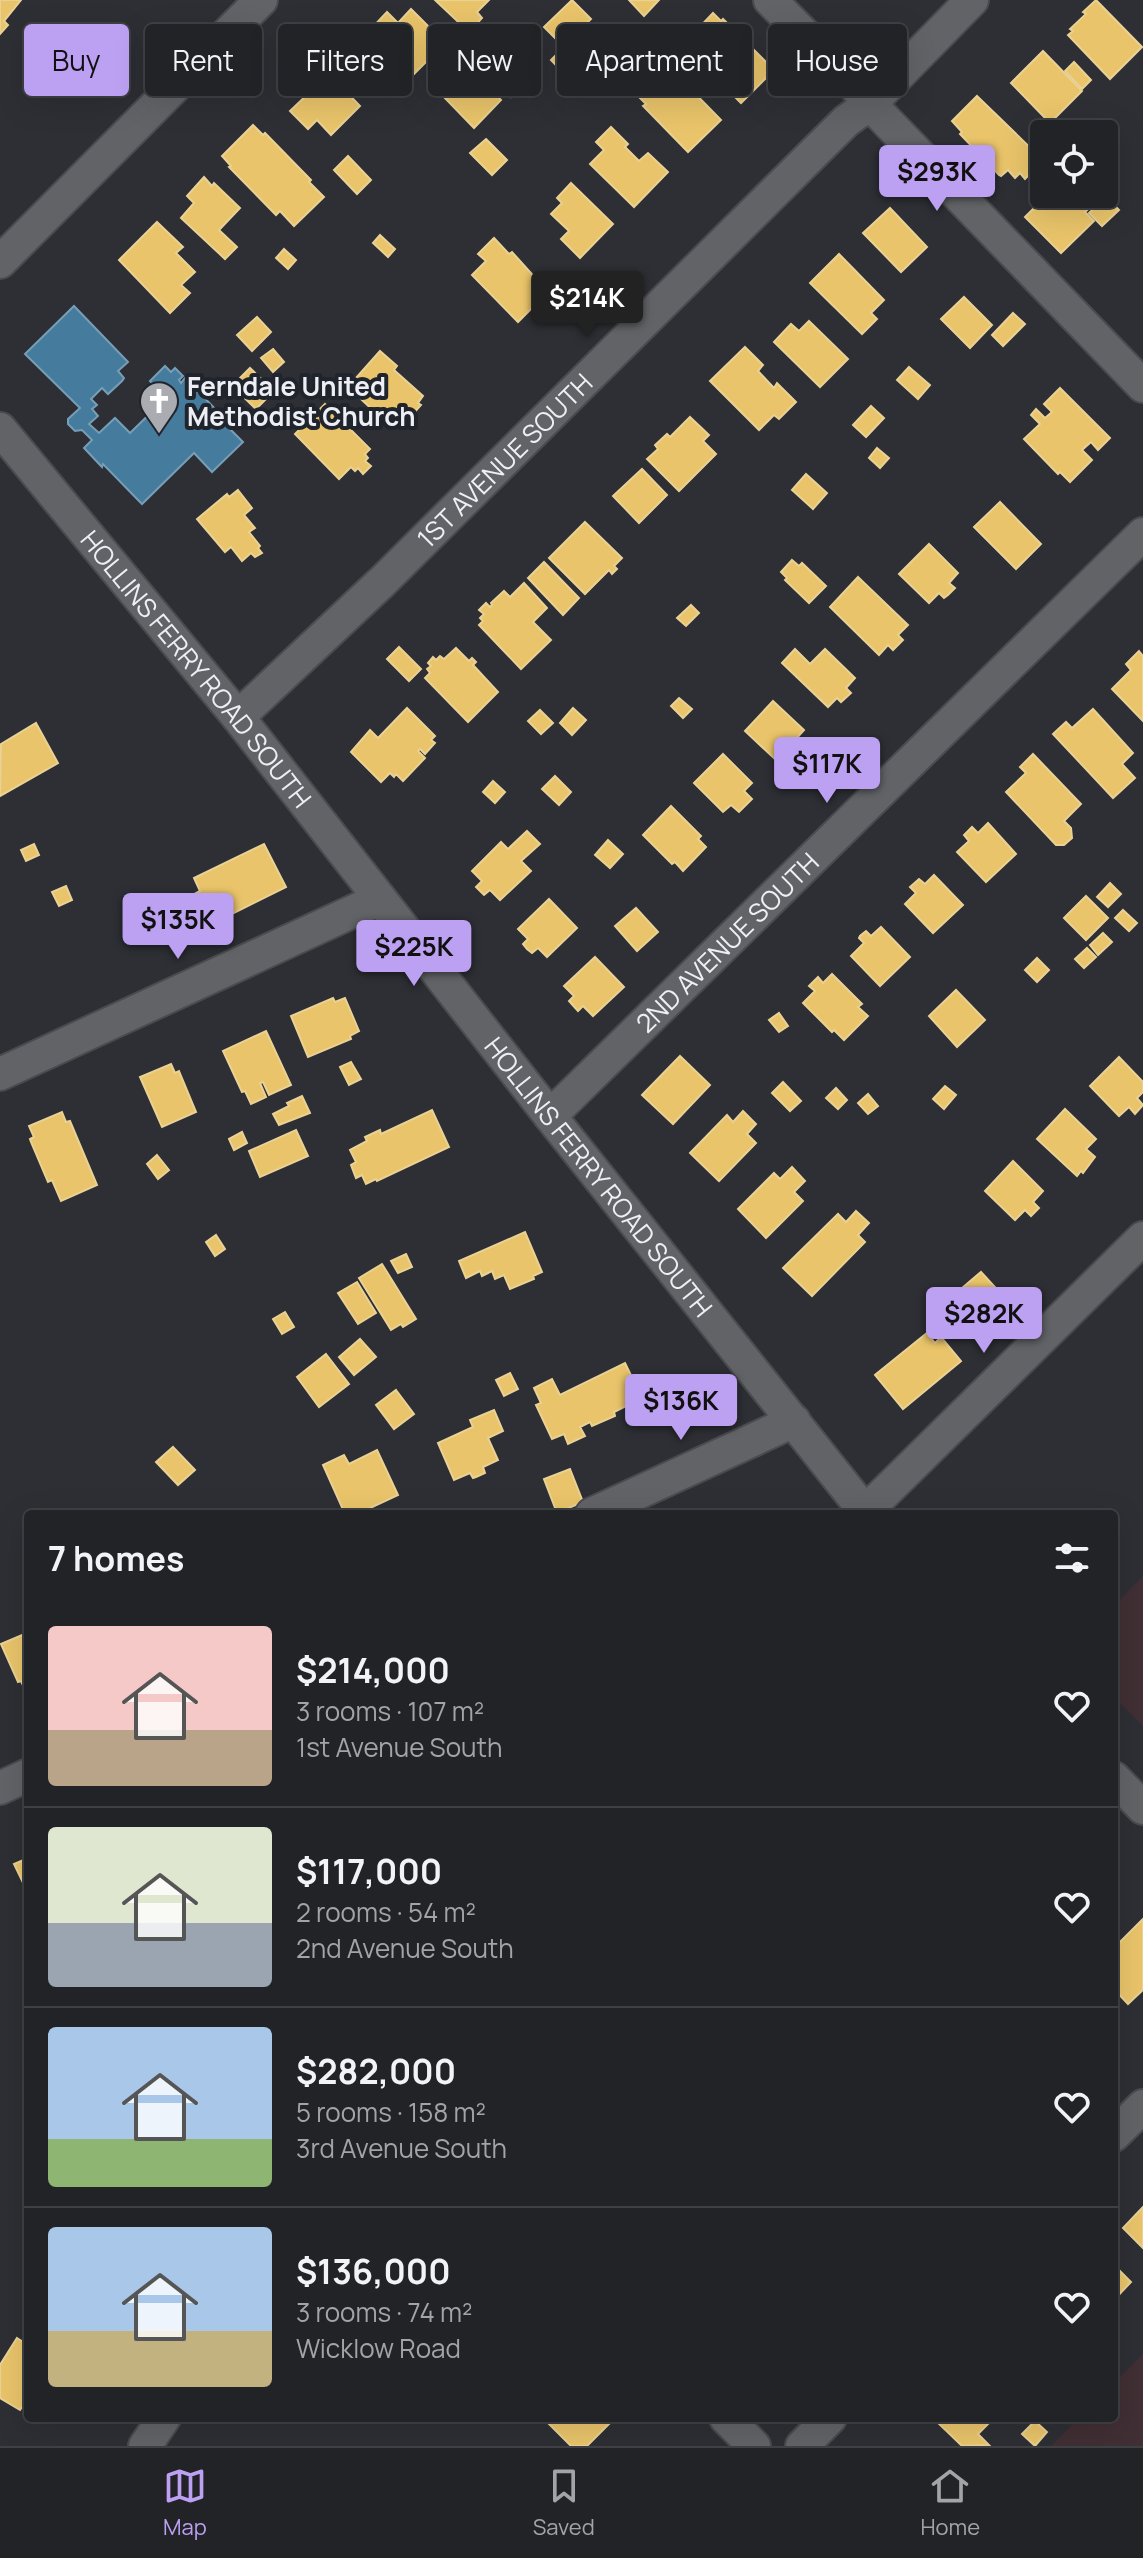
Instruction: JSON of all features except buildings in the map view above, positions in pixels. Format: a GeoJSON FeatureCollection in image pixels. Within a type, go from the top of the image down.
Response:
{"type":"FeatureCollection","features":[{"type":"Feature","properties":{"kind":"street"},"geometry":{"type":"LineString","coordinates":[[0,262],[261,0]]}},
{"type":"Feature","properties":{"kind":"street"},"geometry":{"type":"LineString","coordinates":[[770,0],[1143,386]]}},
{"type":"Feature","properties":{"kind":"street","name":"1ST AVENUE SOUTH"},"geometry":{"type":"LineString","coordinates":[[238,717],[384,580],[846,121],[870,104],[972,0]]}},
{"type":"Feature","properties":{"kind":"street","name":"HOLLINS FERRY ROAD SOUTH"},"geometry":{"type":"LineString","coordinates":[[0,429],[238,717],[864,1510]]}},
{"type":"Feature","properties":{"kind":"street","name":"2ND AVENUE SOUTH"},"geometry":{"type":"LineString","coordinates":[[550,1116],[1143,534]]}},
{"type":"Feature","properties":{"kind":"street"},"geometry":{"type":"LineString","coordinates":[[0,1074],[380,899]]}},
{"type":"Feature","properties":{"kind":"street"},"geometry":{"type":"LineString","coordinates":[[869,1510],[1143,1238]]}},
{"type":"Feature","properties":{"kind":"street"},"geometry":{"type":"LineString","coordinates":[[601,1510],[794,1421]]}},
{"type":"Feature","properties":{"kind":"street"},"geometry":{"type":"LineString","coordinates":[[0,1788],[24,1777]]}},
{"type":"Feature","properties":{"kind":"street"},"geometry":{"type":"LineString","coordinates":[[1118,1782],[1143,1808]]}},
{"type":"Feature","properties":{"kind":"street"},"geometry":{"type":"LineString","coordinates":[[1118,2131],[1143,2106]]}},
{"type":"Feature","properties":{"kind":"street"},"geometry":{"type":"LineString","coordinates":[[145,2446],[161,2422]]}},
{"type":"Feature","properties":{"kind":"street"},"geometry":{"type":"LineString","coordinates":[[730,2422],[754,2446]]}},
{"type":"Feature","properties":{"kind":"street"},"geometry":{"type":"LineString","coordinates":[[802,2446],[826,2422]]}},
{"type":"Feature","properties":{"kind":"shaded area"},"geometry":{"type":"Polygon","coordinates":[[[1143,1576],[1143,1726],[1118,1701],[1118,1602],[1143,1576]]]}},
{"type":"Feature","properties":{"kind":"shaded area"},"geometry":{"type":"Polygon","coordinates":[[[1143,2354],[1143,2446],[1051,2446],[1075,2422],[1118,2422],[1118,2379],[1143,2354]]]}},
{"type":"Feature","properties":{"kind":"place","name":"Ferndale United Methodist Church"},"geometry":{"type":"Point","coordinates":[159,435]}}]}
